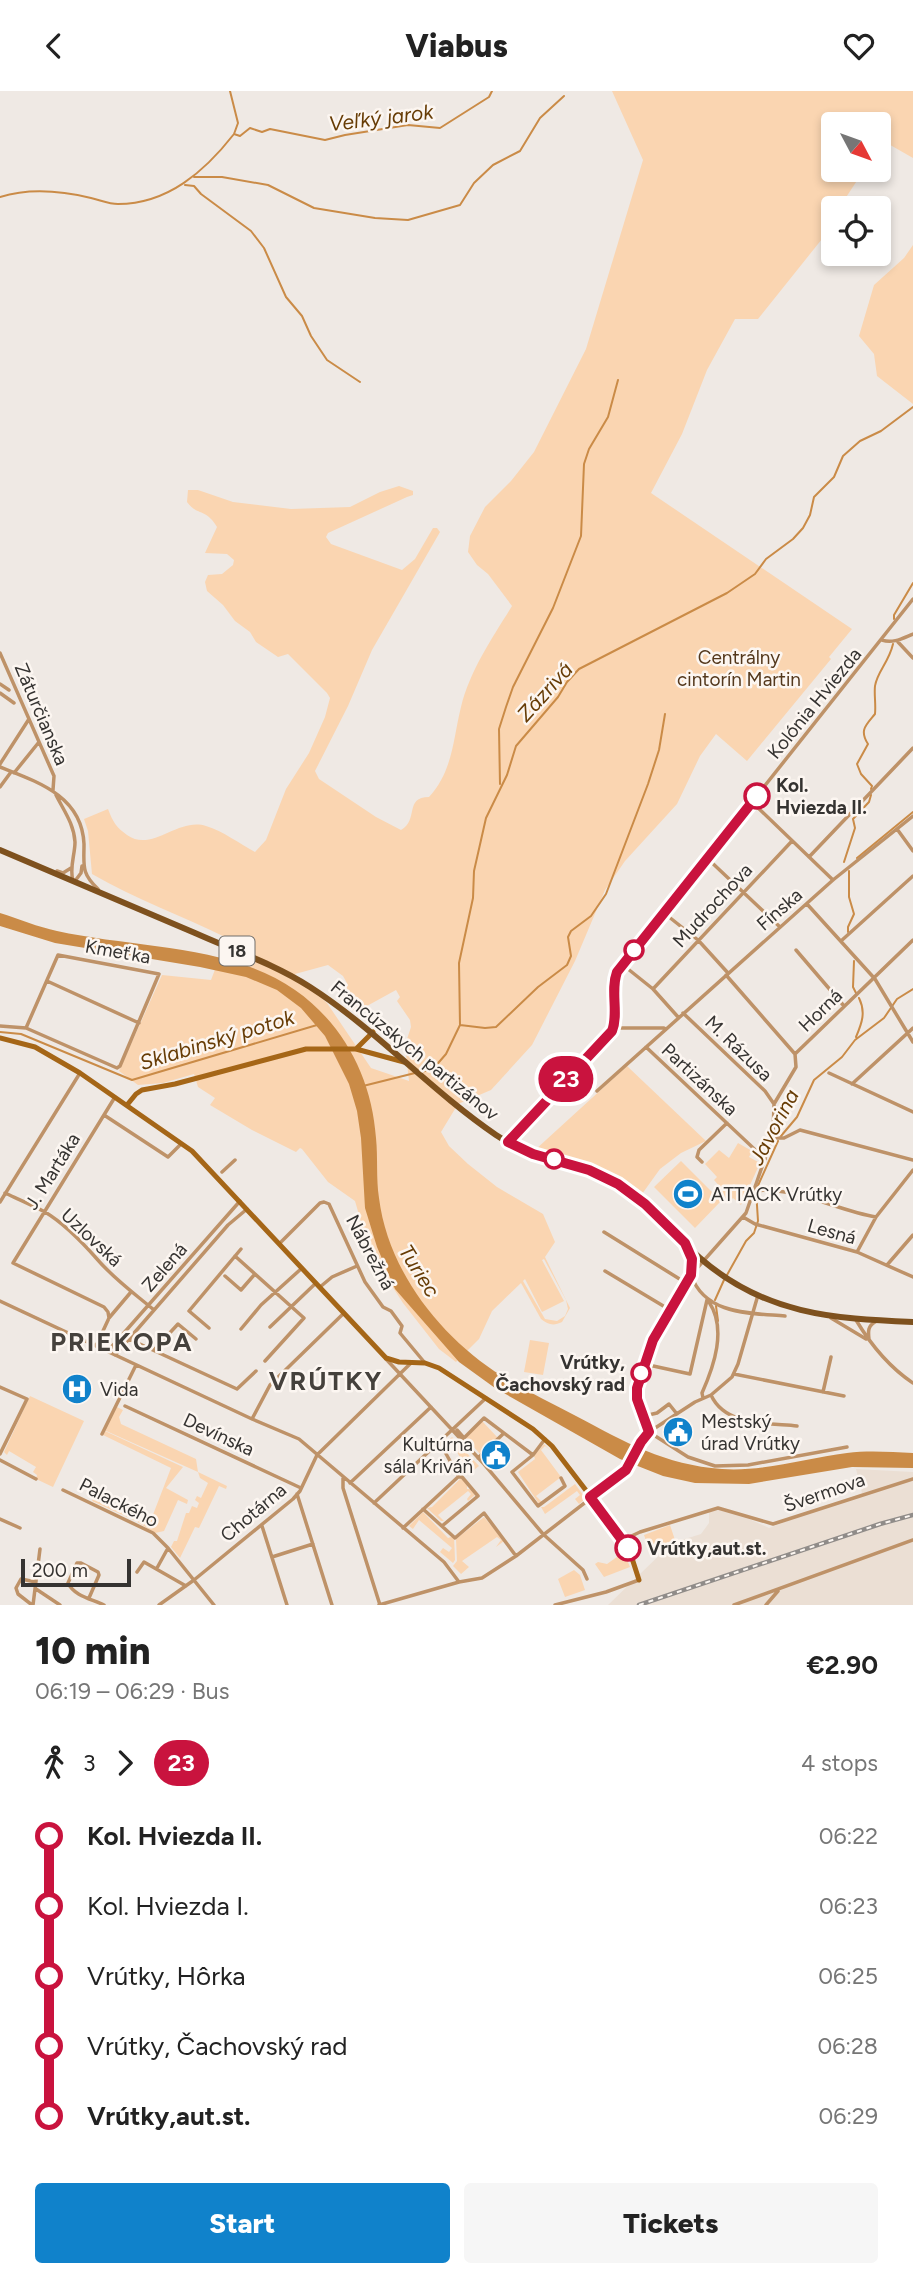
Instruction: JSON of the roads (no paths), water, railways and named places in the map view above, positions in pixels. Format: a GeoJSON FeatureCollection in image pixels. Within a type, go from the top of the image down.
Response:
{"type":"FeatureCollection","features":[{"type":"Feature","properties":{"kind":"main road","name":"Francúzskych partizánov"},"geometry":{"type":"LineString","coordinates":[[0,851],[291,976],[361,1022],[485,1126],[508,1142],[533,1154],[589,1170],[618,1184],[645,1204],[704,1261],[758,1295],[785,1306],[829,1317],[913,1322]]}},
{"type":"Feature","properties":{"kind":"street"},"geometry":{"type":"LineString","coordinates":[[882,640],[913,599]]}},
{"type":"Feature","properties":{"kind":"street","name":"Kolónia Hviezda"},"geometry":{"type":"LineString","coordinates":[[614,1028],[614,982],[623,964],[882,640],[897,641],[913,634]]}},
{"type":"Feature","properties":{"kind":"street"},"geometry":{"type":"LineString","coordinates":[[897,641],[913,658]]}},
{"type":"Feature","properties":{"kind":"street","name":"Záturčianska"},"geometry":{"type":"LineString","coordinates":[[0,653],[54,776],[54,792],[68,803],[77,818],[83,838],[86,876],[103,894]]}},
{"type":"Feature","properties":{"kind":"street"},"geometry":{"type":"LineString","coordinates":[[0,684],[9,690]]}},
{"type":"Feature","properties":{"kind":"street"},"geometry":{"type":"LineString","coordinates":[[0,693],[13,703]]}},
{"type":"Feature","properties":{"kind":"street"},"geometry":{"type":"LineString","coordinates":[[29,719],[0,766],[54,792],[73,832],[75,854],[71,868],[74,881]]}},
{"type":"Feature","properties":{"kind":"street"},"geometry":{"type":"LineString","coordinates":[[0,787],[39,742]]}},
{"type":"Feature","properties":{"kind":"street"},"geometry":{"type":"LineString","coordinates":[[809,857],[913,748]]}},
{"type":"Feature","properties":{"kind":"street"},"geometry":{"type":"LineString","coordinates":[[752,802],[833,880]]}},
{"type":"Feature","properties":{"kind":"street","name":"Fínska"},"geometry":{"type":"LineString","coordinates":[[597,1091],[833,880],[913,816]]}},
{"type":"Feature","properties":{"kind":"street"},"geometry":{"type":"LineString","coordinates":[[897,829],[913,851]]}},
{"type":"Feature","properties":{"kind":"street","name":"Mudrochova"},"geometry":{"type":"LineString","coordinates":[[653,989],[792,841]]}},
{"type":"Feature","properties":{"kind":"street"},"geometry":{"type":"LineString","coordinates":[[708,858],[780,927]]}},
{"type":"Feature","properties":{"kind":"street"},"geometry":{"type":"LineString","coordinates":[[74,881],[81,873],[83,860]]}},
{"type":"Feature","properties":{"kind":"street"},"geometry":{"type":"LineString","coordinates":[[45,869],[63,873],[71,868]]}},
{"type":"Feature","properties":{"kind":"street"},"geometry":{"type":"LineString","coordinates":[[841,941],[913,876]]}},
{"type":"Feature","properties":{"kind":"street"},"geometry":{"type":"LineString","coordinates":[[807,904],[875,979],[913,1042]]}},
{"type":"Feature","properties":{"kind":"street"},"geometry":{"type":"LineString","coordinates":[[664,913],[698,940],[795,1054]]}},
{"type":"Feature","properties":{"kind":"street","name":"Horná"},"geometry":{"type":"LineString","coordinates":[[649,1432],[636,1392],[653,1340],[691,1275],[748,1208],[765,1159],[777,1138],[774,1104],[796,1067],[795,1054],[913,940]]}},
{"type":"Feature","properties":{"kind":"street"},"geometry":{"type":"LineString","coordinates":[[796,950],[844,1006]]}},
{"type":"Feature","properties":{"kind":"street","name":"Kmeťka"},"geometry":{"type":"LineString","coordinates":[[26,1028],[58,955],[159,974],[139,1023]]}},
{"type":"Feature","properties":{"kind":"street"},"geometry":{"type":"LineString","coordinates":[[623,964],[653,989],[678,1017]]}},
{"type":"Feature","properties":{"kind":"street"},"geometry":{"type":"LineString","coordinates":[[0,1027],[26,1028],[117,1068],[120,1066],[139,1023],[47,981]]}},
{"type":"Feature","properties":{"kind":"street","name":"M. Rázusa"},"geometry":{"type":"LineString","coordinates":[[683,1013],[765,1091],[774,1104]]}},
{"type":"Feature","properties":{"kind":"street"},"geometry":{"type":"LineString","coordinates":[[361,1022],[365,1042]]}},
{"type":"Feature","properties":{"kind":"street"},"geometry":{"type":"LineString","coordinates":[[852,1084],[913,1027]]}},
{"type":"Feature","properties":{"kind":"street"},"geometry":{"type":"LineString","coordinates":[[508,1142],[614,1028],[667,1028]]}},
{"type":"Feature","properties":{"kind":"street"},"geometry":{"type":"LineString","coordinates":[[354,1049],[365,1042],[373,1032]]}},
{"type":"Feature","properties":{"kind":"street"},"geometry":{"type":"LineString","coordinates":[[0,1038],[35,1047],[80,1073],[198,1156],[455,1431],[543,1534],[583,1570],[587,1579]]}},
{"type":"Feature","properties":{"kind":"street"},"geometry":{"type":"LineString","coordinates":[[127,1105],[135,1094],[142,1090],[174,1084],[290,1052],[327,1047],[354,1049],[410,1064]]}},
{"type":"Feature","properties":{"kind":"street","name":"Partizánska"},"geometry":{"type":"LineString","coordinates":[[646,1047],[765,1159]]}},
{"type":"Feature","properties":{"kind":"street"},"geometry":{"type":"LineString","coordinates":[[0,1202],[80,1073]]}},
{"type":"Feature","properties":{"kind":"street"},"geometry":{"type":"LineString","coordinates":[[829,1073],[913,1112]]}},
{"type":"Feature","properties":{"kind":"street","name":"J. Martáka"},"geometry":{"type":"LineString","coordinates":[[109,1318],[104,1307],[13,1263],[115,1097]]}},
{"type":"Feature","properties":{"kind":"street"},"geometry":{"type":"LineString","coordinates":[[104,1115],[168,1157],[182,1143]]}},
{"type":"Feature","properties":{"kind":"street"},"geometry":{"type":"LineString","coordinates":[[702,1162],[697,1157],[699,1150],[727,1123]]}},
{"type":"Feature","properties":{"kind":"street"},"geometry":{"type":"LineString","coordinates":[[777,1138],[800,1130],[913,1160]]}},
{"type":"Feature","properties":{"kind":"street"},"geometry":{"type":"LineString","coordinates":[[222,1172],[235,1160]]}},
{"type":"Feature","properties":{"kind":"street"},"geometry":{"type":"LineString","coordinates":[[857,1252],[876,1217],[913,1170]]}},
{"type":"Feature","properties":{"kind":"street"},"geometry":{"type":"LineString","coordinates":[[755,1191],[789,1193],[876,1217]]}},
{"type":"Feature","properties":{"kind":"street","name":"Uzlovská"},"geometry":{"type":"LineString","coordinates":[[5,1193],[43,1212],[76,1237],[131,1292],[154,1310]]}},
{"type":"Feature","properties":{"kind":"street","name":"Zelená"},"geometry":{"type":"LineString","coordinates":[[108,1351],[240,1201]]}},
{"type":"Feature","properties":{"kind":"street","name":"Nábrežná"},"geometry":{"type":"LineString","coordinates":[[279,1243],[320,1203],[329,1204],[358,1266],[383,1307],[391,1311],[402,1326],[400,1333],[425,1363]]}},
{"type":"Feature","properties":{"kind":"street","name":"Zelená"},"geometry":{"type":"LineString","coordinates":[[115,1355],[228,1225],[247,1209]]}},
{"type":"Feature","properties":{"kind":"street","name":"Lesná"},"geometry":{"type":"LineString","coordinates":[[743,1217],[757,1224],[857,1252],[913,1277]]}},
{"type":"Feature","properties":{"kind":"street"},"geometry":{"type":"LineString","coordinates":[[604,1232],[686,1283]]}},
{"type":"Feature","properties":{"kind":"street"},"geometry":{"type":"LineString","coordinates":[[887,1265],[913,1235]]}},
{"type":"Feature","properties":{"kind":"street"},"geometry":{"type":"LineString","coordinates":[[685,1243],[692,1259],[691,1275],[696,1287],[713,1308],[719,1332],[702,1393],[704,1398]]}},
{"type":"Feature","properties":{"kind":"street"},"geometry":{"type":"LineString","coordinates":[[209,1328],[189,1311],[241,1249]]}},
{"type":"Feature","properties":{"kind":"street"},"geometry":{"type":"LineString","coordinates":[[234,1257],[304,1318],[265,1361]]}},
{"type":"Feature","properties":{"kind":"street"},"geometry":{"type":"LineString","coordinates":[[270,1327],[318,1285],[358,1266]]}},
{"type":"Feature","properties":{"kind":"street"},"geometry":{"type":"LineString","coordinates":[[241,1329],[261,1305],[302,1269]]}},
{"type":"Feature","properties":{"kind":"street"},"geometry":{"type":"LineString","coordinates":[[605,1271],[670,1310]]}},
{"type":"Feature","properties":{"kind":"street"},"geometry":{"type":"LineString","coordinates":[[225,1276],[241,1290],[255,1274]]}},
{"type":"Feature","properties":{"kind":"street"},"geometry":{"type":"LineString","coordinates":[[96,1346],[109,1318],[131,1292]]}},
{"type":"Feature","properties":{"kind":"street"},"geometry":{"type":"LineString","coordinates":[[343,1478],[343,1488],[380,1605],[459,1581],[482,1578],[516,1556],[622,1474],[649,1432],[711,1395],[734,1374],[758,1295]]}},
{"type":"Feature","properties":{"kind":"street"},"geometry":{"type":"LineString","coordinates":[[707,1300],[724,1308],[785,1316]]}},
{"type":"Feature","properties":{"kind":"street"},"geometry":{"type":"LineString","coordinates":[[644,1364],[690,1374],[707,1300]]}},
{"type":"Feature","properties":{"kind":"street"},"geometry":{"type":"LineString","coordinates":[[0,1301],[253,1419],[294,1435],[444,1562],[459,1581]]}},
{"type":"Feature","properties":{"kind":"street"},"geometry":{"type":"LineString","coordinates":[[253,1419],[270,1385],[344,1313]]}},
{"type":"Feature","properties":{"kind":"street"},"geometry":{"type":"LineString","coordinates":[[829,1317],[869,1341]]}},
{"type":"Feature","properties":{"kind":"street"},"geometry":{"type":"LineString","coordinates":[[856,1320],[869,1341],[894,1369],[913,1383]]}},
{"type":"Feature","properties":{"kind":"street"},"geometry":{"type":"LineString","coordinates":[[869,1341],[868,1330],[871,1324],[878,1321]]}},
{"type":"Feature","properties":{"kind":"street"},"geometry":{"type":"LineString","coordinates":[[154,1350],[178,1324],[196,1339]]}},
{"type":"Feature","properties":{"kind":"street"},"geometry":{"type":"LineString","coordinates":[[129,1339],[237,1389],[256,1371]]}},
{"type":"Feature","properties":{"kind":"street"},"geometry":{"type":"LineString","coordinates":[[823,1392],[831,1357]]}},
{"type":"Feature","properties":{"kind":"street"},"geometry":{"type":"LineString","coordinates":[[386,1358],[425,1363],[447,1371],[545,1439],[623,1540],[639,1580],[555,1605]]}},
{"type":"Feature","properties":{"kind":"street"},"geometry":{"type":"LineString","coordinates":[[317,1455],[412,1362]]}},
{"type":"Feature","properties":{"kind":"street"},"geometry":{"type":"LineString","coordinates":[[102,1434],[136,1364]]}},
{"type":"Feature","properties":{"kind":"street"},"geometry":{"type":"LineString","coordinates":[[734,1374],[844,1396]]}},
{"type":"Feature","properties":{"kind":"street"},"geometry":{"type":"LineString","coordinates":[[0,1387],[27,1399],[0,1454]]}},
{"type":"Feature","properties":{"kind":"street"},"geometry":{"type":"LineString","coordinates":[[711,1395],[716,1405],[739,1419],[797,1426]]}},
{"type":"Feature","properties":{"kind":"street"},"geometry":{"type":"LineString","coordinates":[[374,1503],[455,1431],[486,1398]]}},
{"type":"Feature","properties":{"kind":"street"},"geometry":{"type":"LineString","coordinates":[[644,1416],[657,1413],[669,1404],[677,1414]]}},
{"type":"Feature","properties":{"kind":"street","name":"Devínska"},"geometry":{"type":"LineString","coordinates":[[125,1406],[302,1488]]}},
{"type":"Feature","properties":{"kind":"street"},"geometry":{"type":"LineString","coordinates":[[350,1483],[431,1407]]}},
{"type":"Feature","properties":{"kind":"street"},"geometry":{"type":"LineString","coordinates":[[455,1431],[464,1438],[484,1419],[533,1455]]}},
{"type":"Feature","properties":{"kind":"street"},"geometry":{"type":"LineString","coordinates":[[649,1432],[688,1457],[715,1465],[748,1465],[847,1447]]}},
{"type":"Feature","properties":{"kind":"street"},"geometry":{"type":"LineString","coordinates":[[478,1458],[503,1434]]}},
{"type":"Feature","properties":{"kind":"street"},"geometry":{"type":"LineString","coordinates":[[545,1439],[533,1455],[512,1472],[539,1506],[565,1486],[561,1478]]}},
{"type":"Feature","properties":{"kind":"street"},"geometry":{"type":"LineString","coordinates":[[440,1443],[458,1477],[462,1477],[478,1496],[442,1526]]}},
{"type":"Feature","properties":{"kind":"street","name":"Chotárna"},"geometry":{"type":"LineString","coordinates":[[159,1605],[194,1580],[297,1494],[317,1455]]}},
{"type":"Feature","properties":{"kind":"street"},"geometry":{"type":"LineString","coordinates":[[0,1460],[36,1479]]}},
{"type":"Feature","properties":{"kind":"street"},"geometry":{"type":"LineString","coordinates":[[403,1528],[458,1477]]}},
{"type":"Feature","properties":{"kind":"street","name":"Švermova"},"geometry":{"type":"LineString","coordinates":[[623,1540],[660,1525],[718,1508],[773,1524],[913,1479]]}},
{"type":"Feature","properties":{"kind":"street","name":"Palackého"},"geometry":{"type":"LineString","coordinates":[[63,1490],[143,1526],[169,1548],[214,1605]]}},
{"type":"Feature","properties":{"kind":"street"},"geometry":{"type":"LineString","coordinates":[[297,1494],[332,1605]]}},
{"type":"Feature","properties":{"kind":"street"},"geometry":{"type":"LineString","coordinates":[[423,1509],[455,1538],[484,1513],[516,1556]]}},
{"type":"Feature","properties":{"kind":"street"},"geometry":{"type":"LineString","coordinates":[[0,1519],[20,1528]]}},
{"type":"Feature","properties":{"kind":"street"},"geometry":{"type":"LineString","coordinates":[[262,1525],[287,1605]]}},
{"type":"Feature","properties":{"kind":"street"},"geometry":{"type":"LineString","coordinates":[[734,1605],[913,1540]]}},
{"type":"Feature","properties":{"kind":"street"},"geometry":{"type":"LineString","coordinates":[[272,1557],[313,1544]]}},
{"type":"Feature","properties":{"kind":"street"},"geometry":{"type":"LineString","coordinates":[[157,1568],[169,1548]]}},
{"type":"Feature","properties":{"kind":"street"},"geometry":{"type":"LineString","coordinates":[[36,1582],[22,1579],[16,1588],[18,1594],[32,1605],[36,1589],[40,1549]]}},
{"type":"Feature","properties":{"kind":"street"},"geometry":{"type":"LineString","coordinates":[[137,1572],[144,1562],[186,1586]]}},
{"type":"Feature","properties":{"kind":"street"},"geometry":{"type":"LineString","coordinates":[[89,1598],[98,1572],[77,1563],[68,1583],[74,1592],[104,1605]]}},
{"type":"Feature","properties":{"kind":"street"},"geometry":{"type":"LineString","coordinates":[[36,1589],[60,1605]]}},
{"type":"Feature","properties":{"kind":"street"},"geometry":{"type":"LineString","coordinates":[[766,1605],[779,1589]]}},
{"type":"Feature","properties":{"kind":"waterway"},"geometry":{"type":"LineString","coordinates":[[230,91],[238,123],[234,134]]}},
{"type":"Feature","properties":{"kind":"waterway","name":"Veľký jarok"},"geometry":{"type":"LineString","coordinates":[[0,197],[22,192],[46,191],[115,204],[136,203],[169,192],[184,183],[211,161],[234,134],[240,136],[250,128],[262,132],[270,129],[325,140],[408,125],[440,128],[489,97],[492,91]]}},
{"type":"Feature","properties":{"kind":"waterway"},"geometry":{"type":"LineString","coordinates":[[194,177],[222,177],[268,185],[314,208],[375,218],[408,220],[460,205],[474,183],[493,165],[520,151],[540,118],[564,96]]}},
{"type":"Feature","properties":{"kind":"waterway"},"geometry":{"type":"LineString","coordinates":[[185,185],[194,186],[251,231],[264,248],[286,297],[302,316],[327,360],[360,382]]}},
{"type":"Feature","properties":{"kind":"waterway"},"geometry":{"type":"LineString","coordinates":[[500,784],[499,729],[513,687],[553,608],[581,536],[584,464],[589,449],[608,417],[618,380]]}},
{"type":"Feature","properties":{"kind":"waterway","name":"Zázrivá"},"geometry":{"type":"LineString","coordinates":[[421,1072],[433,1069],[446,1054],[460,1025],[459,963],[473,898],[474,871],[486,818],[507,775],[516,746],[579,669],[727,593],[755,574],[766,559],[803,528],[810,515],[814,497],[834,477],[843,456],[860,441],[881,431],[913,407]]}},
{"type":"Feature","properties":{"kind":"waterway"},"geometry":{"type":"LineString","coordinates":[[894,619],[913,583]]}},
{"type":"Feature","properties":{"kind":"waterway"},"geometry":{"type":"LineString","coordinates":[[871,789],[872,786],[861,774],[857,764],[868,744],[864,735],[865,728],[875,714],[876,681],[893,644]]}},
{"type":"Feature","properties":{"kind":"waterway"},"geometry":{"type":"LineString","coordinates":[[460,1025],[496,1027],[538,987],[567,965],[571,956],[568,937],[571,931],[591,916],[606,894],[648,784],[659,750],[665,714]]}},
{"type":"Feature","properties":{"kind":"waterway"},"geometry":{"type":"LineString","coordinates":[[844,862],[855,828],[853,819],[869,802],[871,795]]}},
{"type":"Feature","properties":{"kind":"waterway"},"geometry":{"type":"LineString","coordinates":[[857,858],[913,812]]}},
{"type":"Feature","properties":{"kind":"waterway"},"geometry":{"type":"LineString","coordinates":[[848,932],[854,914],[849,897],[849,871]]}},
{"type":"Feature","properties":{"kind":"waterway"},"geometry":{"type":"LineString","coordinates":[[854,961],[853,987],[856,993]]}},
{"type":"Feature","properties":{"kind":"waterway","name":"Javorina"},"geometry":{"type":"LineString","coordinates":[[781,1136],[797,1117],[814,1080],[842,1057],[855,1040],[884,1018],[897,999],[913,989]]}},
{"type":"Feature","properties":{"kind":"waterway"},"geometry":{"type":"LineString","coordinates":[[856,1037],[862,1017],[859,998]]}},
{"type":"Feature","properties":{"kind":"waterway","name":"Sklabinský potok"},"geometry":{"type":"LineString","coordinates":[[0,1032],[21,1034],[132,1080],[317,1025]]}},
{"type":"Feature","properties":{"kind":"waterway","name":"Zázrivá"},"geometry":{"type":"LineString","coordinates":[[363,1086],[415,1073]]}},
{"type":"Feature","properties":{"kind":"waterway","name":"Javorina"},"geometry":{"type":"LineString","coordinates":[[727,1275],[746,1241],[754,1233],[758,1221],[756,1190],[778,1141]]}},
{"type":"Feature","properties":{"kind":"waterway","name":"Javorina"},"geometry":{"type":"LineString","coordinates":[[715,1300],[724,1280]]}},
{"type":"Feature","properties":{"kind":"waterway","name":"Javorina"},"geometry":{"type":"LineString","coordinates":[[716,1306],[718,1321]]}},
{"type":"Feature","properties":{"kind":"railway"},"geometry":{"type":"LineString","coordinates":[[639,1605],[913,1515]]}},
{"type":"Feature","properties":{"kind":"place","name":"Kol. Hviezda II."},"geometry":{"type":"Point","coordinates":[757,796]}},
{"type":"Feature","properties":{"kind":"place","name":"ATTACK Vrútky"},"geometry":{"type":"Point","coordinates":[688,1194]}},
{"type":"Feature","properties":{"kind":"place","name":"Vrútky, Čachovský rad"},"geometry":{"type":"Point","coordinates":[641,1373]}},
{"type":"Feature","properties":{"kind":"place","name":"Vida"},"geometry":{"type":"Point","coordinates":[77,1389]}},
{"type":"Feature","properties":{"kind":"place","name":"Mestský úrad Vrútky"},"geometry":{"type":"Point","coordinates":[678,1432]}},
{"type":"Feature","properties":{"kind":"place","name":"Kultúrna sála Kriváň"},"geometry":{"type":"Point","coordinates":[496,1455]}},
{"type":"Feature","properties":{"kind":"place","name":"Vrútky,aut.st."},"geometry":{"type":"Point","coordinates":[628,1548]}},
{"type":"Feature","properties":{"kind":"district","name":"PRIEKOPA"},"geometry":{"type":"Point","coordinates":[122,1342]}},
{"type":"Feature","properties":{"kind":"district","name":"VRÚTKY"},"geometry":{"type":"Point","coordinates":[326,1381]}},
{"type":"Feature","properties":{"kind":"park label","name":"Centrálny cintorín Martin"},"geometry":{"type":"Point","coordinates":[739,668]}},
{"type":"Feature","properties":{"kind":"water label","name":"Turiec"},"geometry":{"type":"Point","coordinates":[419,1271]}}]}
